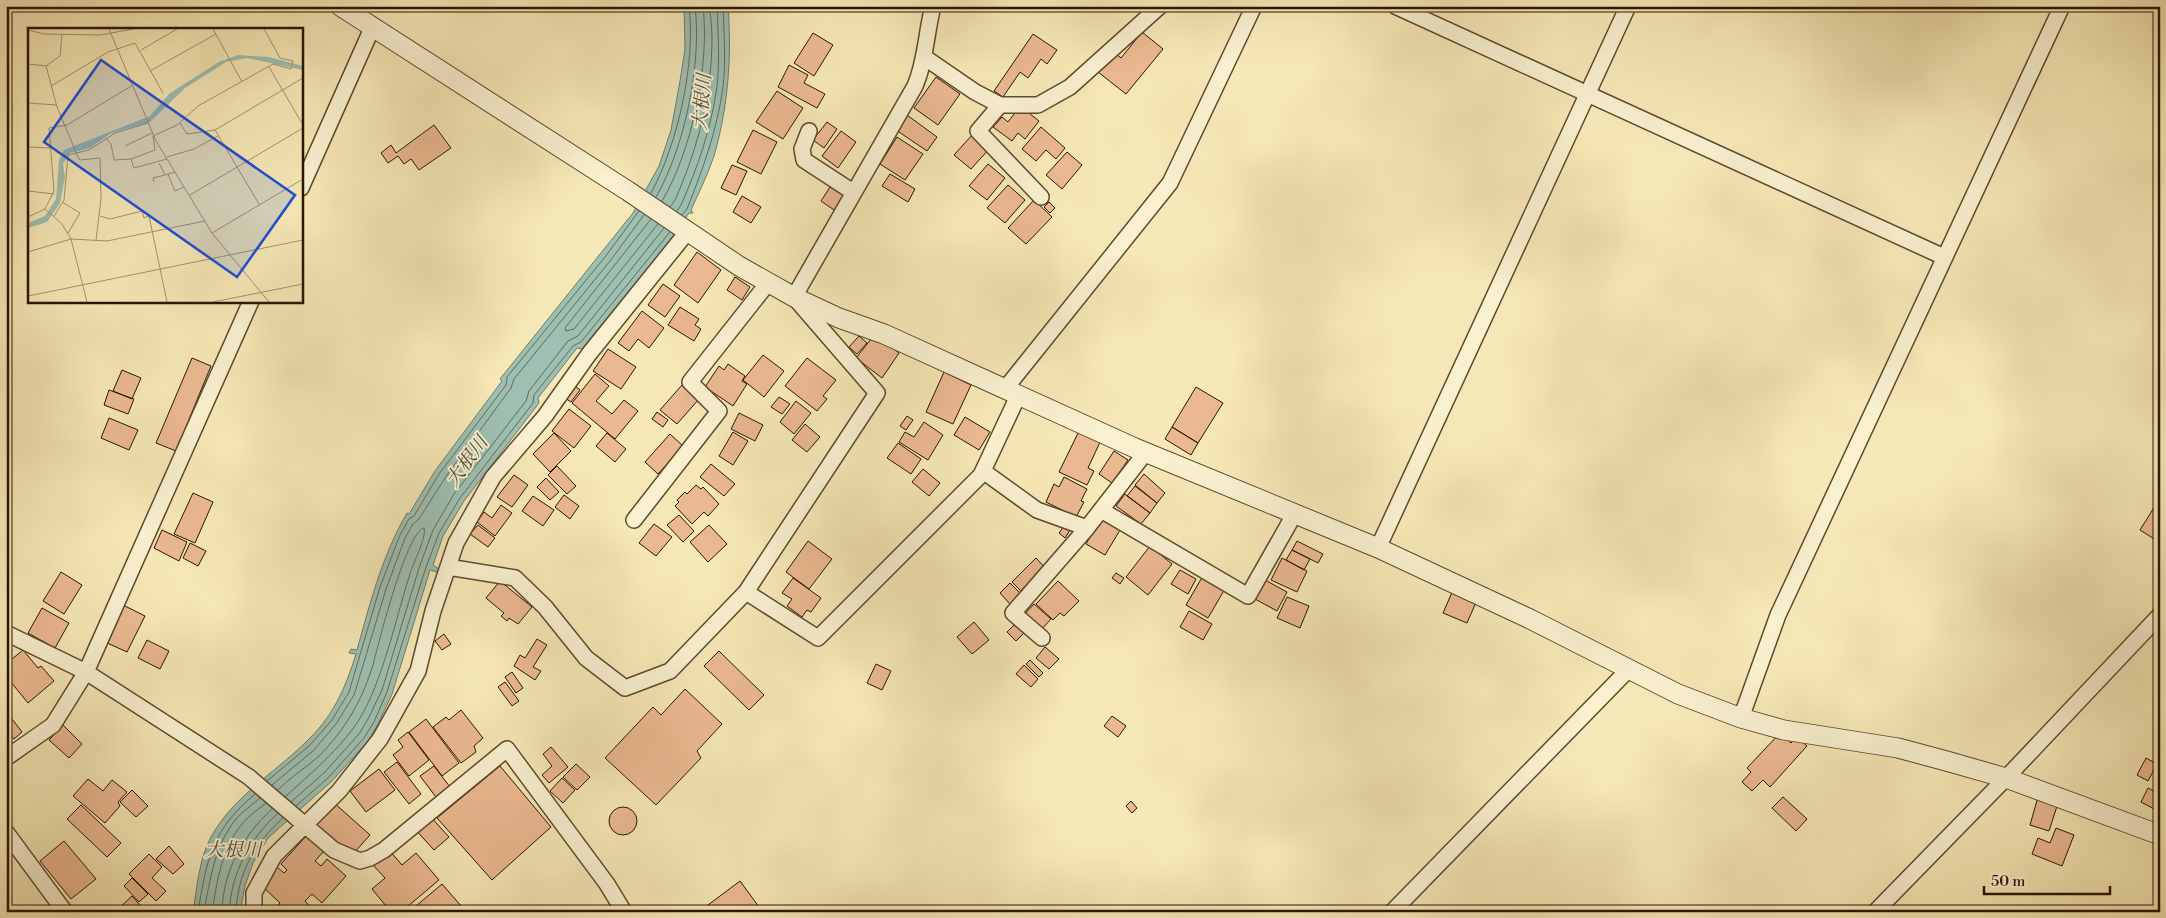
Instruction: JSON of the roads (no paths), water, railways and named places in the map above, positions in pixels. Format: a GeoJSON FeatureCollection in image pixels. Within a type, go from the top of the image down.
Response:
{"type":"FeatureCollection","features":[{"type":"Feature","properties":{"kind":"street"},"geometry":{"type":"LineString","coordinates":[[340,6],[628,191],[739,266],[794,297],[839,318],[884,334],[1146,452],[1378,548],[1530,618],[1678,694],[1741,718],[1784,730],[1898,748],[2006,778],[2160,835]]}},
{"type":"Feature","properties":{"kind":"street"},"geometry":{"type":"LineString","coordinates":[[794,297],[915,86],[924,57],[933,6]]}},
{"type":"Feature","properties":{"kind":"street"},"geometry":{"type":"LineString","coordinates":[[924,57],[975,92],[1000,106],[1038,105],[1070,87],[1160,6]]}},
{"type":"Feature","properties":{"kind":"street"},"geometry":{"type":"LineString","coordinates":[[746,592],[818,638],[981,475],[1012,393],[1170,183],[1254,6]]}},
{"type":"Feature","properties":{"kind":"street"},"geometry":{"type":"LineString","coordinates":[[1395,6],[1588,96],[1944,257]]}},
{"type":"Feature","properties":{"kind":"street"},"geometry":{"type":"LineString","coordinates":[[1378,548],[1628,6]]}},
{"type":"Feature","properties":{"kind":"street"},"geometry":{"type":"LineString","coordinates":[[1741,718],[1778,615],[2062,6]]}},
{"type":"Feature","properties":{"kind":"street"},"geometry":{"type":"LineString","coordinates":[[302,186],[373,26]]}},
{"type":"Feature","properties":{"kind":"street"},"geometry":{"type":"LineString","coordinates":[[1000,106],[978,132],[1041,197]]}},
{"type":"Feature","properties":{"kind":"street"},"geometry":{"type":"LineString","coordinates":[[809,131],[802,149],[804,160],[853,192]]}},
{"type":"Feature","properties":{"kind":"street"},"geometry":{"type":"LineString","coordinates":[[254,912],[254,893],[274,856],[301,822],[339,791],[380,739],[418,671],[433,611],[456,543],[493,478],[545,416],[589,354],[688,231]]}},
{"type":"Feature","properties":{"kind":"street"},"geometry":{"type":"LineString","coordinates":[[634,520],[719,411],[690,382],[768,283]]}},
{"type":"Feature","properties":{"kind":"street"},"geometry":{"type":"LineString","coordinates":[[448,566],[515,578],[545,607],[586,658],[625,688],[670,671],[746,592],[876,393],[794,297]]}},
{"type":"Feature","properties":{"kind":"street"},"geometry":{"type":"LineString","coordinates":[[6,758],[53,725],[86,672],[251,302]]}},
{"type":"Feature","properties":{"kind":"street"},"geometry":{"type":"LineString","coordinates":[[1042,638],[1013,613],[1087,528],[1146,452]]}},
{"type":"Feature","properties":{"kind":"street"},"geometry":{"type":"LineString","coordinates":[[983,471],[1037,510],[1087,528]]}},
{"type":"Feature","properties":{"kind":"street"},"geometry":{"type":"LineString","coordinates":[[1101,510],[1248,596],[1295,513]]}},
{"type":"Feature","properties":{"kind":"street"},"geometry":{"type":"LineString","coordinates":[[1875,912],[2006,778],[2160,615]]}},
{"type":"Feature","properties":{"kind":"street"},"geometry":{"type":"LineString","coordinates":[[6,633],[86,672],[249,777],[334,850],[360,861],[384,850],[507,749],[607,884],[624,912]]}},
{"type":"Feature","properties":{"kind":"street"},"geometry":{"type":"LineString","coordinates":[[1392,912],[1629,668]]}},
{"type":"Feature","properties":{"kind":"street"},"geometry":{"type":"LineString","coordinates":[[6,832],[65,912]]}},
{"type":"Feature","properties":{"kind":"water","name":"大根川"},"geometry":{"type":"Polygon","coordinates":[[[684,6],[728,6],[729,25],[728,82],[723,119],[714,156],[691,210],[693,213],[689,213],[665,247],[582,349],[577,348],[538,398],[539,403],[464,501],[443,536],[433,565],[439,569],[437,572],[430,570],[392,694],[368,741],[332,781],[268,838],[253,863],[245,886],[240,912],[193,912],[204,855],[211,837],[220,823],[242,798],[315,733],[337,702],[356,654],[349,653],[351,649],[357,650],[372,597],[390,546],[407,513],[409,514],[435,471],[502,381],[500,379],[633,213],[659,166],[671,130],[685,49],[684,6]]]}}]}
